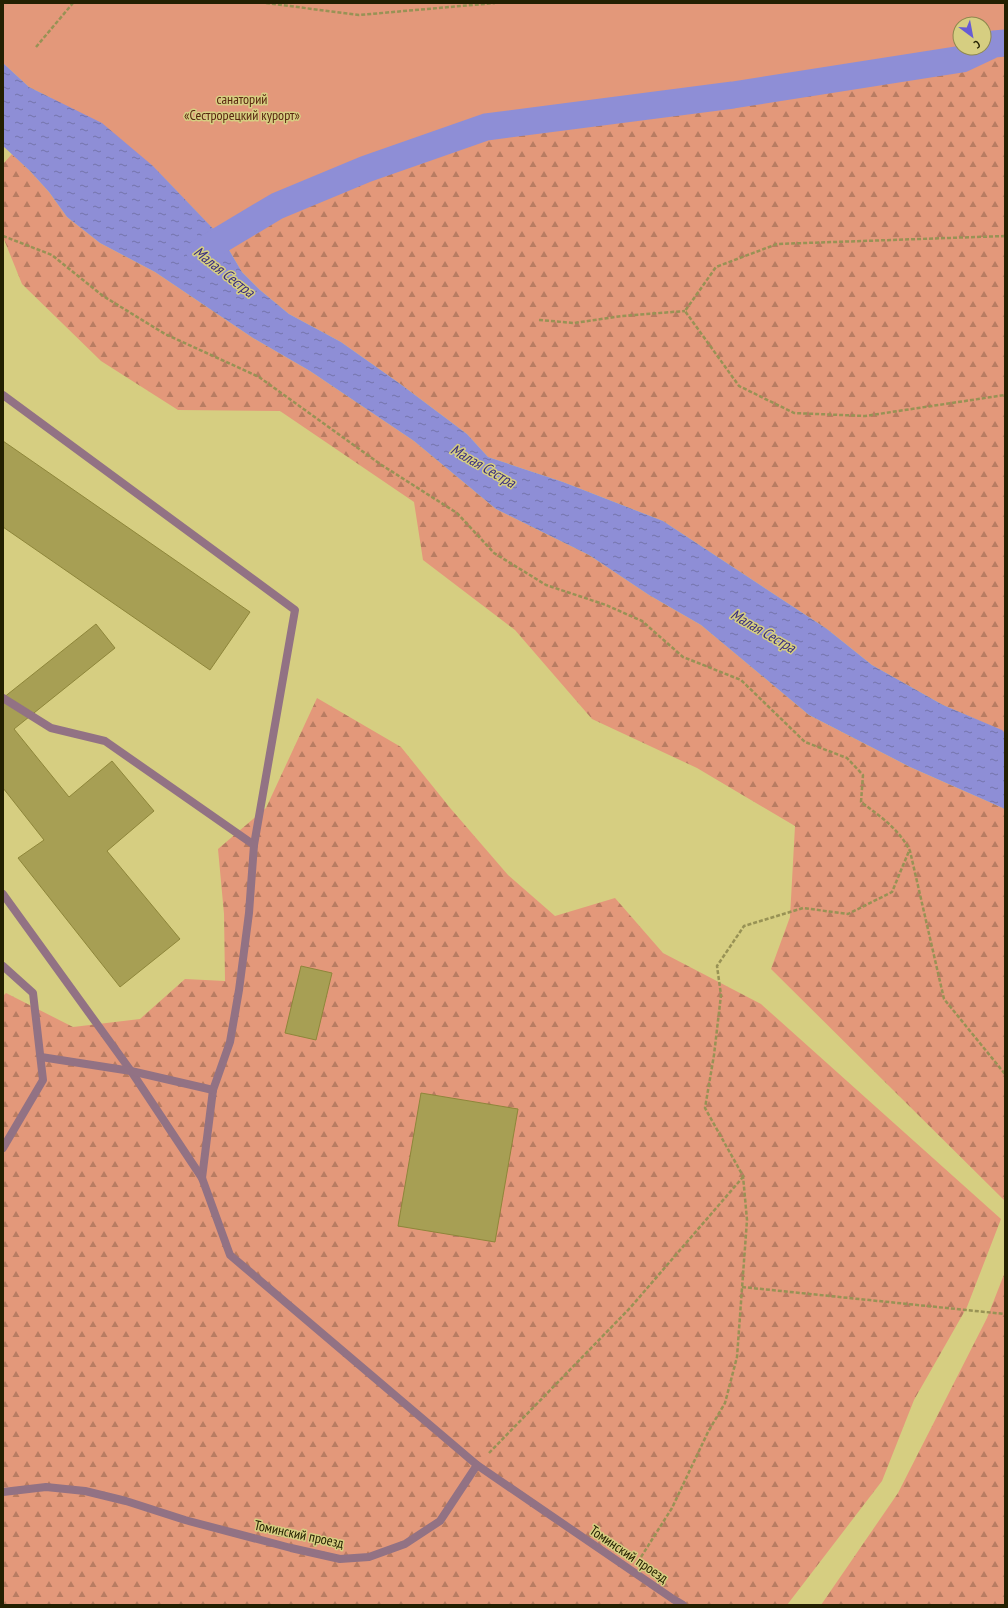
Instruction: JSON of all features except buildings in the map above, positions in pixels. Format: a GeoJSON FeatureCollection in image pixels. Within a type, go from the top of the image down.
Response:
{"type":"FeatureCollection","features":[{"type":"Feature","properties":{"kind":"street"},"geometry":{"type":"LineString","coordinates":[[3,395],[295,610],[254,845],[249,913],[230,1042],[213,1090],[202,1178]]}},
{"type":"Feature","properties":{"kind":"street"},"geometry":{"type":"LineString","coordinates":[[3,698],[51,728],[105,741],[254,845]]}},
{"type":"Feature","properties":{"kind":"street"},"geometry":{"type":"LineString","coordinates":[[3,894],[131,1071],[202,1178],[230,1255],[477,1466]]}},
{"type":"Feature","properties":{"kind":"street"},"geometry":{"type":"LineString","coordinates":[[3,966],[33,993],[43,1080],[3,1148]]}},
{"type":"Feature","properties":{"kind":"street"},"geometry":{"type":"LineString","coordinates":[[41,1057],[131,1071],[213,1090]]}},
{"type":"Feature","properties":{"kind":"street","name":"Томинский проезд"},"geometry":{"type":"LineString","coordinates":[[3,1492],[46,1487],[86,1491],[126,1501],[185,1520],[291,1548],[340,1558],[369,1556],[404,1544],[440,1521],[477,1466],[673,1600],[683,1605]]}},
{"type":"Feature","properties":{"kind":"path"},"geometry":{"type":"LineString","coordinates":[[36,47],[73,3]]}},
{"type":"Feature","properties":{"kind":"path"},"geometry":{"type":"LineString","coordinates":[[266,3],[359,15],[495,3]]}},
{"type":"Feature","properties":{"kind":"path"},"geometry":{"type":"LineString","coordinates":[[3,236],[52,255],[102,296],[165,334],[259,377],[380,464],[457,513],[494,553],[546,585],[606,605],[642,620],[684,657],[741,680],[805,742],[847,758],[863,775],[861,802],[889,822],[904,839],[910,851],[944,999],[1005,1074]]}},
{"type":"Feature","properties":{"kind":"path"},"geometry":{"type":"LineString","coordinates":[[685,311],[716,266],[777,244],[1005,236]]}},
{"type":"Feature","properties":{"kind":"path"},"geometry":{"type":"LineString","coordinates":[[539,320],[574,323],[622,316],[685,311]]}},
{"type":"Feature","properties":{"kind":"path"},"geometry":{"type":"LineString","coordinates":[[685,311],[739,386],[794,413],[865,416],[1005,395]]}},
{"type":"Feature","properties":{"kind":"path"},"geometry":{"type":"LineString","coordinates":[[632,1572],[672,1508],[708,1432],[725,1403],[737,1357],[747,1220],[743,1176],[705,1108],[714,1055],[720,995],[717,966],[744,926],[803,908],[848,914],[892,892],[910,851]]}},
{"type":"Feature","properties":{"kind":"path"},"geometry":{"type":"LineString","coordinates":[[477,1466],[630,1308],[743,1176]]}},
{"type":"Feature","properties":{"kind":"path"},"geometry":{"type":"LineString","coordinates":[[742,1287],[1005,1314]]}},
{"type":"Feature","properties":{"kind":"green space","name":"санаторий «Сестрорецкий курорт»"},"geometry":{"type":"Polygon","coordinates":[[[3,3],[1005,3],[1005,43],[992,45],[992,16],[952,16],[952,56],[968,56],[962,59],[733,95],[486,127],[366,169],[277,206],[222,238],[153,166],[51,98],[29,87],[3,63],[3,3]]]}},
{"type":"Feature","properties":{"kind":"green space"},"geometry":{"type":"Polygon","coordinates":[[[787,3],[1005,3],[1005,733],[943,705],[872,665],[827,629],[663,521],[563,482],[488,457],[467,434],[399,383],[341,342],[289,314],[260,290],[242,272],[222,238],[153,166],[51,98],[787,3]]]}},
{"type":"Feature","properties":{"kind":"green space"},"geometry":{"type":"Polygon","coordinates":[[[12,154],[49,192],[67,217],[100,243],[155,272],[253,338],[310,371],[414,441],[496,509],[589,555],[649,595],[701,625],[809,715],[910,767],[1005,809],[1005,1201],[771,969],[790,917],[795,826],[697,768],[592,719],[515,630],[423,560],[414,502],[280,411],[178,410],[101,361],[22,284],[3,237],[3,164],[12,154]]]}},
{"type":"Feature","properties":{"kind":"green space"},"geometry":{"type":"Polygon","coordinates":[[[317,698],[401,747],[451,809],[508,875],[555,916],[615,898],[663,953],[761,1004],[1001,1219],[967,1307],[914,1400],[882,1481],[787,1605],[3,1605],[3,996],[6,993],[73,1027],[140,1019],[185,979],[225,981],[224,914],[218,849],[266,808],[317,698]]]}},
{"type":"Feature","properties":{"kind":"green space"},"geometry":{"type":"Polygon","coordinates":[[[1005,1272],[1005,1605],[821,1605],[898,1493],[987,1318],[1005,1272]]]}},
{"type":"Feature","properties":{"kind":"water","name":"Малая Сестра"},"geometry":{"type":"Polygon","coordinates":[[[3,63],[29,87],[102,123],[153,166],[222,238],[242,272],[260,290],[289,314],[341,342],[399,383],[467,434],[488,457],[563,482],[663,521],[827,629],[872,665],[943,705],[1002,730],[1005,733],[1005,809],[910,767],[809,715],[701,625],[649,595],[589,555],[496,509],[414,441],[310,371],[253,338],[155,272],[100,243],[67,217],[49,192],[30,171],[3,146],[3,63]]]}},
{"type":"Feature","properties":{"kind":"waterway","name":"Малая Сестра"},"geometry":{"type":"LineString","coordinates":[[200,252],[277,206],[366,169],[486,127],[733,95],[962,59],[994,44],[1005,43]]}}]}
